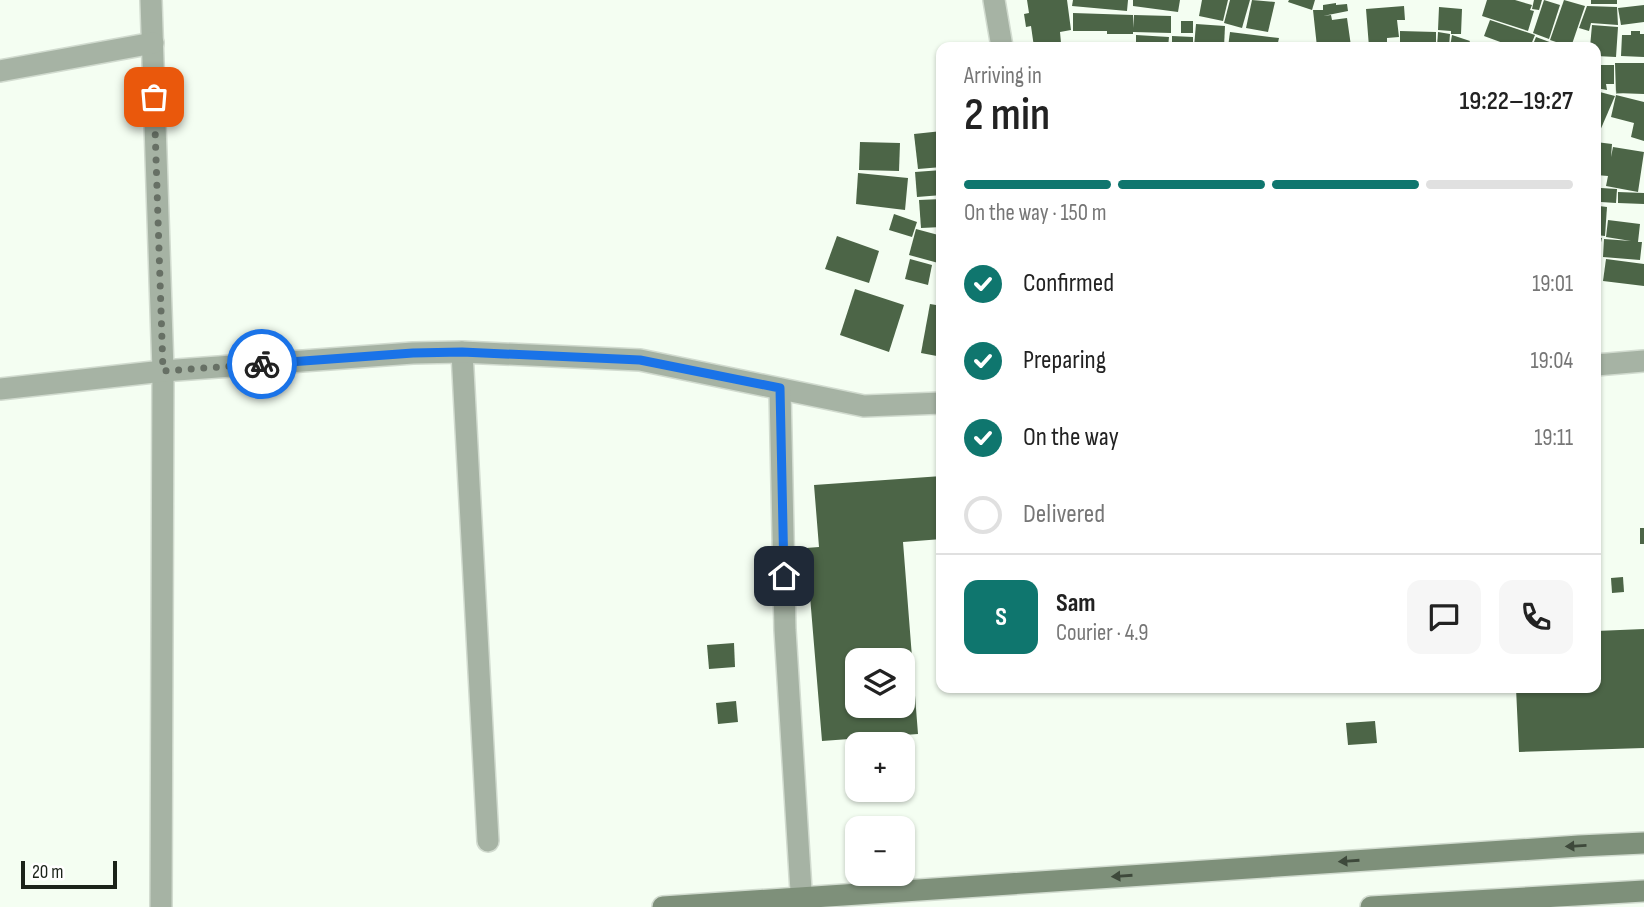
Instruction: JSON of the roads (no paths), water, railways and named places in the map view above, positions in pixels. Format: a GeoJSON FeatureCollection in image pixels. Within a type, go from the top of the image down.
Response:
{"type":"FeatureCollection","features":[{"type":"Feature","properties":{"kind":"main road"},"geometry":{"type":"LineString","coordinates":[[663,907],[802,902],[1538,848],[1644,843]]}},
{"type":"Feature","properties":{"kind":"main road"},"geometry":{"type":"LineString","coordinates":[[1371,907],[1644,891]]}},
{"type":"Feature","properties":{"kind":"street"},"geometry":{"type":"LineString","coordinates":[[150,0],[163,371],[161,907]]}},
{"type":"Feature","properties":{"kind":"street"},"geometry":{"type":"LineString","coordinates":[[993,0],[1001,42]]}},
{"type":"Feature","properties":{"kind":"street"},"geometry":{"type":"LineString","coordinates":[[0,71],[153,43]]}},
{"type":"Feature","properties":{"kind":"street"},"geometry":{"type":"LineString","coordinates":[[462,352],[488,841]]}},
{"type":"Feature","properties":{"kind":"street"},"geometry":{"type":"LineString","coordinates":[[0,389],[163,371],[413,353],[462,352],[640,360],[864,406],[936,403]]}},
{"type":"Feature","properties":{"kind":"street"},"geometry":{"type":"LineString","coordinates":[[1601,365],[1644,361]]}},
{"type":"Feature","properties":{"kind":"street"},"geometry":{"type":"LineString","coordinates":[[780,388],[785,629],[802,902]]}}]}
